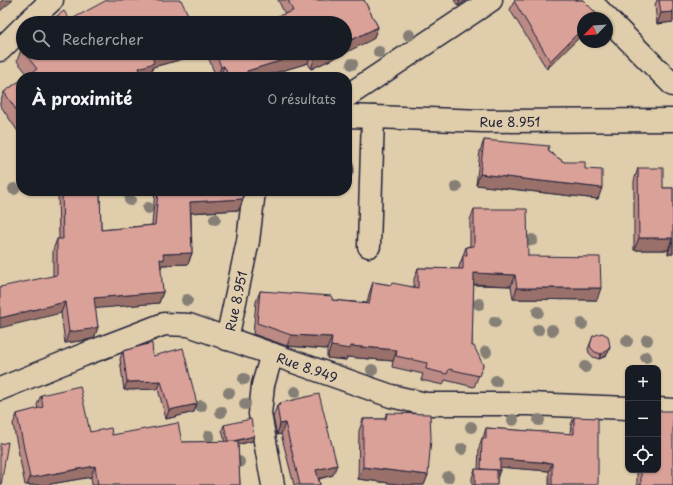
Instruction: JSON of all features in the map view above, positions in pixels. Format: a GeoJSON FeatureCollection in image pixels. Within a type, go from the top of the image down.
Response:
{"type":"FeatureCollection","features":[{"type":"Feature","properties":{"kind":"street"},"geometry":{"type":"LineString","coordinates":[[35,16],[52,0]]}},
{"type":"Feature","properties":{"kind":"street"},"geometry":{"type":"LineString","coordinates":[[352,93],[491,0]]}},
{"type":"Feature","properties":{"kind":"street"},"geometry":{"type":"LineString","coordinates":[[589,0],[673,84]]}},
{"type":"Feature","properties":{"kind":"street"},"geometry":{"type":"LineString","coordinates":[[0,50],[16,34]]}},
{"type":"Feature","properties":{"kind":"street","name":"Rue 8.951"},"geometry":{"type":"LineString","coordinates":[[352,116],[483,122],[673,120]]}},
{"type":"Feature","properties":{"kind":"street"},"geometry":{"type":"LineString","coordinates":[[369,246],[373,117]]}},
{"type":"Feature","properties":{"kind":"street","name":"Rue 8.951"},"geometry":{"type":"LineString","coordinates":[[227,339],[248,241],[253,196]]}},
{"type":"Feature","properties":{"kind":"street","name":"Rue 8.949"},"geometry":{"type":"LineString","coordinates":[[0,389],[164,324],[189,326],[391,396],[426,404],[528,404],[625,408]]}},
{"type":"Feature","properties":{"kind":"street"},"geometry":{"type":"LineString","coordinates":[[272,354],[263,386],[260,414],[273,485]]}},
{"type":"Feature","properties":{"kind":"street"},"geometry":{"type":"LineString","coordinates":[[661,409],[673,410]]}},
{"type":"Feature","properties":{"kind":"building"},"geometry":{"type":"Polygon","coordinates":[[[107,0],[181,0],[189,16],[77,16],[107,0]]]}},
{"type":"Feature","properties":{"kind":"building"},"geometry":{"type":"Polygon","coordinates":[[[288,0],[364,0],[378,27],[352,40],[352,16],[278,16],[293,11],[288,0]]]}},
{"type":"Feature","properties":{"kind":"building"},"geometry":{"type":"Polygon","coordinates":[[[583,0],[595,12],[577,12],[577,34],[550,61],[514,1],[583,0]]]}},
{"type":"Feature","properties":{"kind":"building"},"geometry":{"type":"Polygon","coordinates":[[[659,0],[673,0],[673,12],[661,13],[659,0]]]}},
{"type":"Feature","properties":{"kind":"building"},"geometry":{"type":"Polygon","coordinates":[[[64,11],[67,16],[57,16],[64,11]]]}},
{"type":"Feature","properties":{"kind":"building"},"geometry":{"type":"Polygon","coordinates":[[[30,60],[153,60],[154,63],[139,68],[141,72],[33,72],[37,69],[30,60]]]}},
{"type":"Feature","properties":{"kind":"building"},"geometry":{"type":"Polygon","coordinates":[[[218,60],[283,60],[247,72],[227,72],[224,66],[221,67],[218,60]]]}},
{"type":"Feature","properties":{"kind":"building"},"geometry":{"type":"Polygon","coordinates":[[[16,84],[16,110],[4,92],[16,84]]]}},
{"type":"Feature","properties":{"kind":"building"},"geometry":{"type":"Polygon","coordinates":[[[484,140],[549,146],[548,151],[564,162],[585,162],[585,169],[602,170],[602,188],[480,174],[484,140]]]}},
{"type":"Feature","properties":{"kind":"building"},"geometry":{"type":"Polygon","coordinates":[[[638,168],[663,168],[663,188],[673,188],[673,242],[672,238],[639,238],[638,168]]]}},
{"type":"Feature","properties":{"kind":"building"},"geometry":{"type":"Polygon","coordinates":[[[62,196],[100,196],[101,230],[155,225],[158,196],[243,196],[243,199],[190,202],[192,253],[163,254],[164,260],[160,259],[163,292],[94,298],[98,327],[69,332],[65,302],[0,318],[0,287],[57,275],[57,239],[63,239],[62,196]]]}},
{"type":"Feature","properties":{"kind":"building"},"geometry":{"type":"Polygon","coordinates":[[[474,209],[527,209],[528,256],[600,257],[601,288],[517,288],[515,275],[474,273],[472,346],[474,346],[483,365],[479,376],[449,369],[447,374],[426,369],[427,363],[396,356],[397,350],[351,346],[350,349],[331,346],[332,337],[291,335],[257,323],[260,291],[332,296],[332,300],[369,304],[373,282],[391,285],[392,283],[418,288],[418,268],[463,269],[463,255],[467,255],[466,247],[474,246],[474,209]]]}},
{"type":"Feature","properties":{"kind":"building"},"geometry":{"type":"Polygon","coordinates":[[[602,333],[608,336],[610,346],[607,351],[601,354],[595,352],[590,345],[593,336],[602,333]]]}},
{"type":"Feature","properties":{"kind":"building"},"geometry":{"type":"Polygon","coordinates":[[[152,343],[153,356],[183,348],[197,404],[169,410],[161,381],[127,382],[123,351],[152,343]]]}},
{"type":"Feature","properties":{"kind":"building"},"geometry":{"type":"Polygon","coordinates":[[[80,386],[90,432],[111,428],[112,435],[178,423],[182,442],[238,441],[240,485],[98,485],[95,466],[30,478],[17,414],[43,407],[41,395],[80,386]]]}},
{"type":"Feature","properties":{"kind":"building"},"geometry":{"type":"Polygon","coordinates":[[[319,394],[337,465],[316,470],[320,485],[300,485],[285,423],[280,424],[277,406],[280,405],[280,403],[319,394]]]}},
{"type":"Feature","properties":{"kind":"building"},"geometry":{"type":"Polygon","coordinates":[[[661,411],[673,411],[673,485],[641,485],[641,473],[661,473],[661,411]]]}},
{"type":"Feature","properties":{"kind":"building"},"geometry":{"type":"Polygon","coordinates":[[[387,413],[430,414],[431,438],[428,475],[363,467],[363,419],[386,419],[387,413]]]}},
{"type":"Feature","properties":{"kind":"building"},"geometry":{"type":"Polygon","coordinates":[[[574,417],[598,418],[598,485],[552,485],[552,463],[500,459],[500,470],[481,469],[482,438],[486,439],[486,428],[574,434],[574,417]]]}},
{"type":"Feature","properties":{"kind":"building"},"geometry":{"type":"Polygon","coordinates":[[[251,419],[254,436],[228,441],[224,425],[251,419]]]}},
{"type":"Feature","properties":{"kind":"building"},"geometry":{"type":"Polygon","coordinates":[[[8,442],[1,485],[0,485],[0,444],[8,442]]]}},
{"type":"Feature","properties":{"kind":"building"},"geometry":{"type":"Polygon","coordinates":[[[475,469],[497,470],[497,485],[475,485],[475,469]]]}}]}
